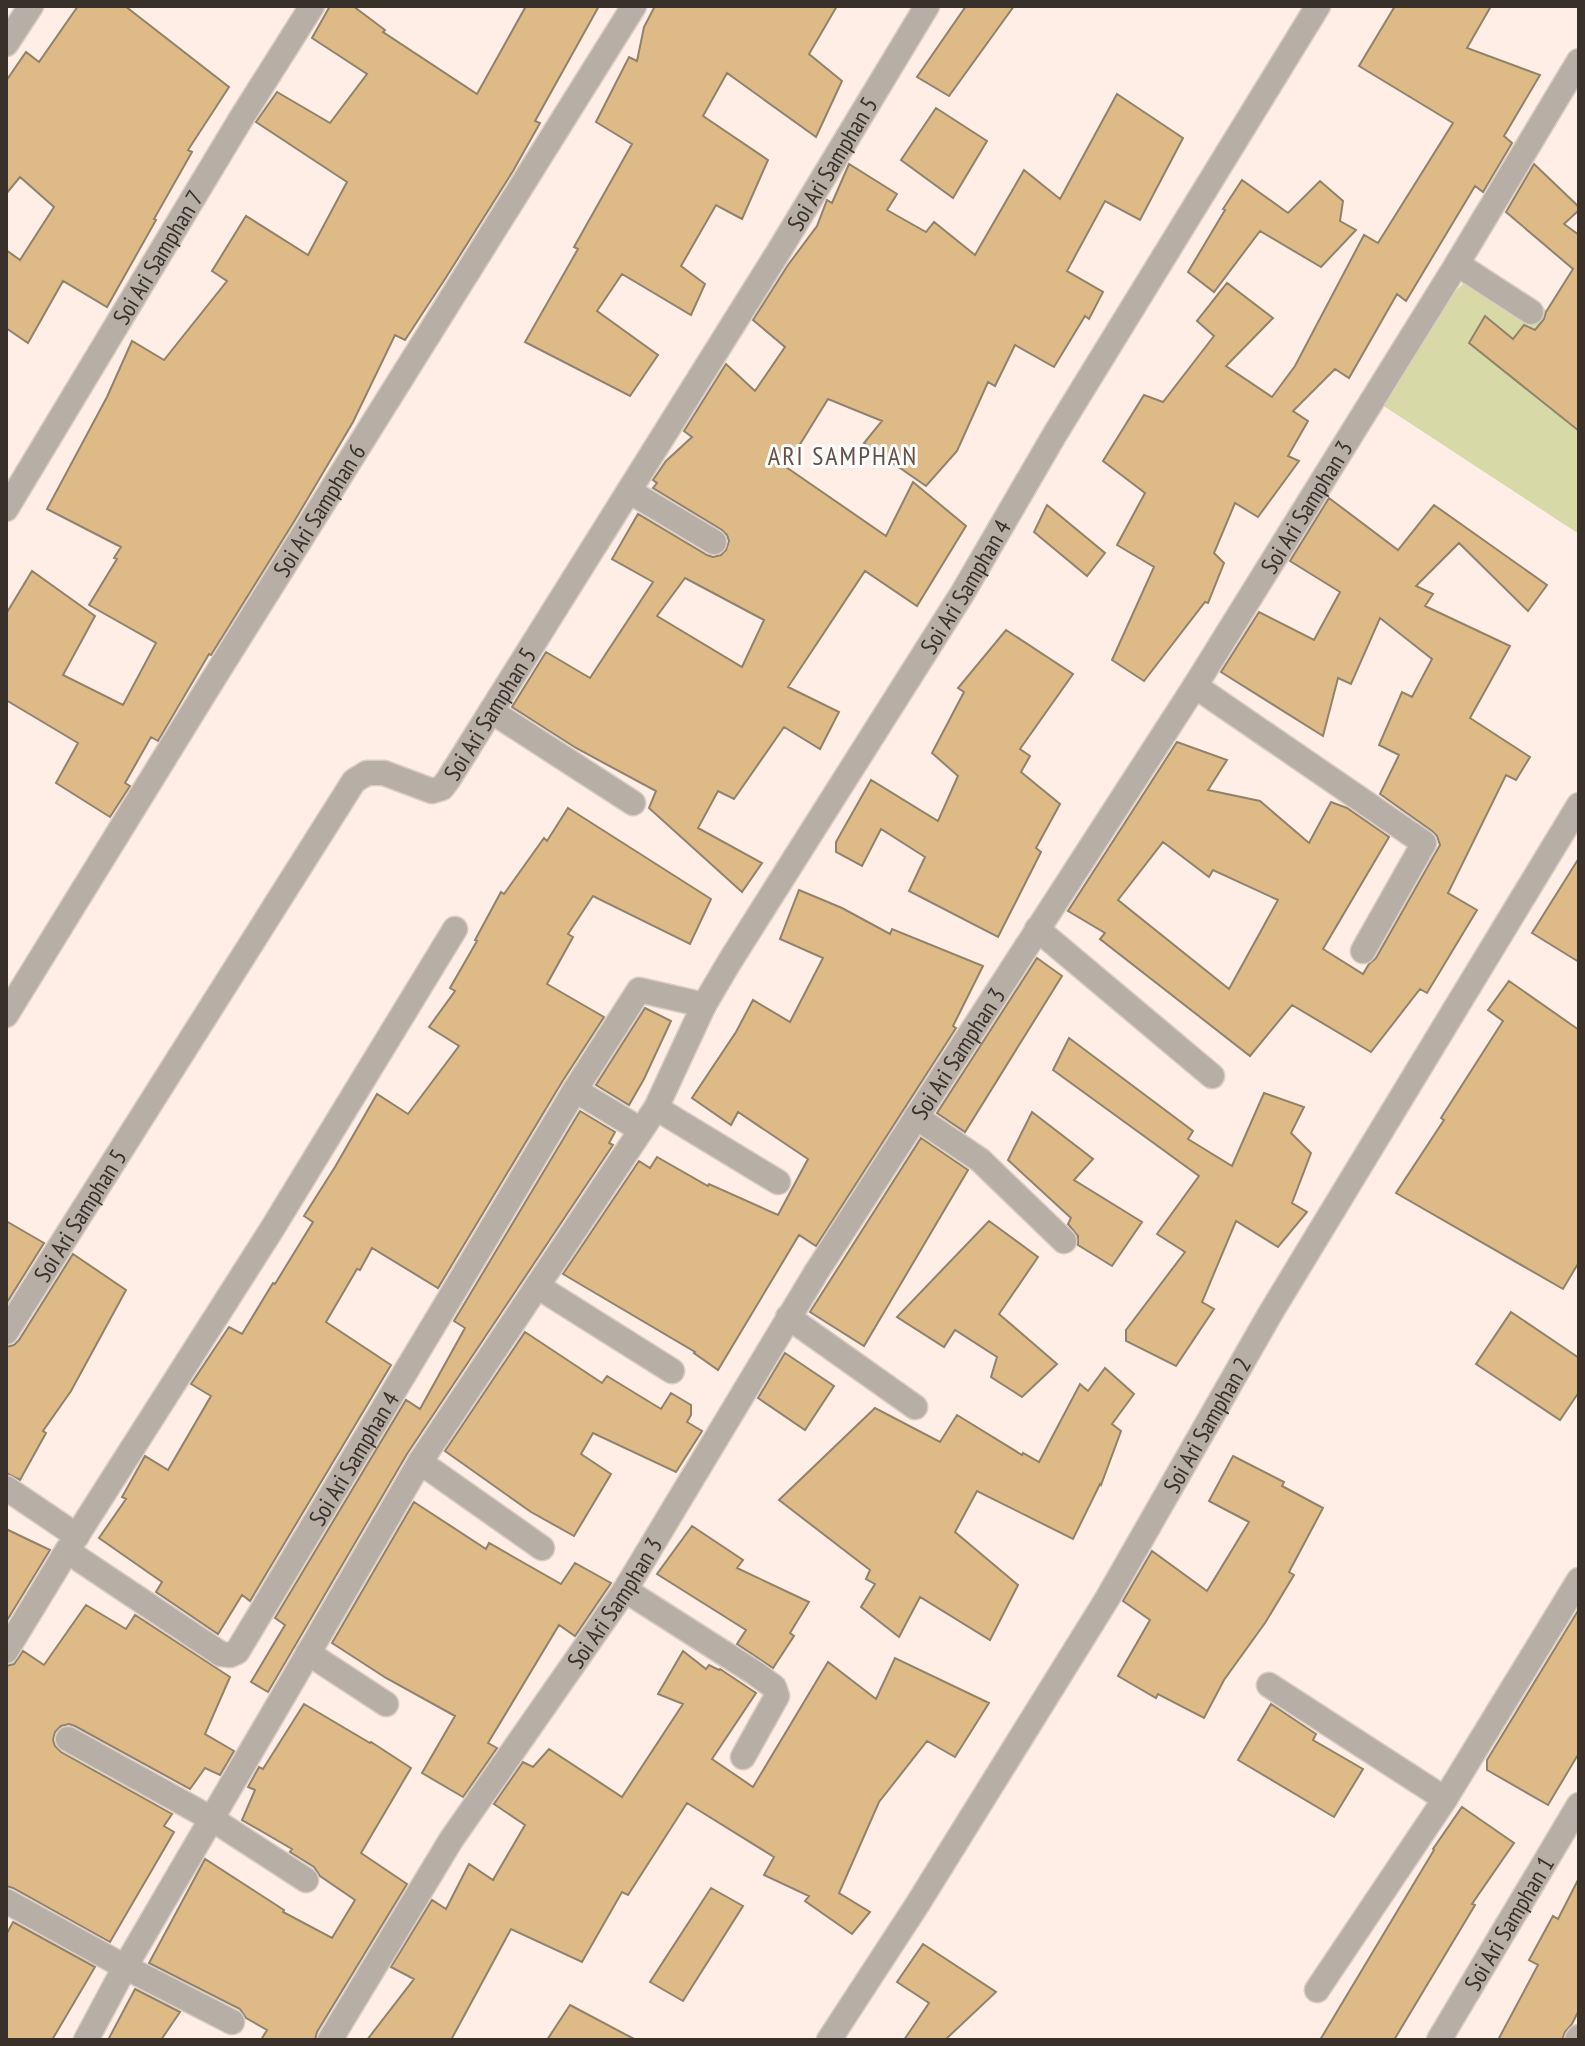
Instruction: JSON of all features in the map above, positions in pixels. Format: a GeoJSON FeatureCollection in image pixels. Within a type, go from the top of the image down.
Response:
{"type":"FeatureCollection","features":[{"type":"Feature","properties":{"kind":"street"},"geometry":{"type":"LineString","coordinates":[[6,44],[31,6]]}},
{"type":"Feature","properties":{"kind":"street","name":"Soi Ari Samphan 7"},"geometry":{"type":"LineString","coordinates":[[6,509],[312,6]]}},
{"type":"Feature","properties":{"kind":"street","name":"Soi Ari Samphan 6"},"geometry":{"type":"LineString","coordinates":[[6,1015],[634,6]]}},
{"type":"Feature","properties":{"kind":"street","name":"Soi Ari Samphan 5"},"geometry":{"type":"LineString","coordinates":[[6,1332],[354,781],[367,773],[384,773],[432,791],[442,788],[779,251],[927,6]]}},
{"type":"Feature","properties":{"kind":"street","name":"Soi Ari Samphan 4"},"geometry":{"type":"LineString","coordinates":[[72,1544],[221,1654],[237,1652],[575,1090],[639,990],[704,1005],[962,594],[1055,434],[1318,6]]}},
{"type":"Feature","properties":{"kind":"street","name":"Soi Ari Samphan 3"},"geometry":{"type":"LineString","coordinates":[[330,2040],[451,1840],[625,1590],[788,1317],[1195,686],[1579,61]]}},
{"type":"Feature","properties":{"kind":"street"},"geometry":{"type":"LineString","coordinates":[[1457,264],[1531,312]]}},
{"type":"Feature","properties":{"kind":"street"},"geometry":{"type":"LineString","coordinates":[[629,491],[714,542]]}},
{"type":"Feature","properties":{"kind":"street"},"geometry":{"type":"LineString","coordinates":[[1195,686],[1424,843],[1363,951]]}},
{"type":"Feature","properties":{"kind":"street"},"geometry":{"type":"LineString","coordinates":[[491,711],[633,803]]}},
{"type":"Feature","properties":{"kind":"street","name":"Soi Ari Samphan 2"},"geometry":{"type":"LineString","coordinates":[[829,2040],[917,1905],[1107,1599],[1270,1314],[1579,805]]}},
{"type":"Feature","properties":{"kind":"street"},"geometry":{"type":"LineString","coordinates":[[6,1651],[272,1229],[455,929]]}},
{"type":"Feature","properties":{"kind":"street"},"geometry":{"type":"LineString","coordinates":[[1037,929],[1212,1076]]}},
{"type":"Feature","properties":{"kind":"street"},"geometry":{"type":"LineString","coordinates":[[86,2040],[125,1967],[420,1462],[656,1108],[704,1005]]}},
{"type":"Feature","properties":{"kind":"street"},"geometry":{"type":"LineString","coordinates":[[575,1090],[641,1130]]}},
{"type":"Feature","properties":{"kind":"street"},"geometry":{"type":"LineString","coordinates":[[656,1108],[778,1182]]}},
{"type":"Feature","properties":{"kind":"street"},"geometry":{"type":"LineString","coordinates":[[916,1117],[980,1160],[1064,1241]]}},
{"type":"Feature","properties":{"kind":"street"},"geometry":{"type":"LineString","coordinates":[[537,1286],[672,1371]]}},
{"type":"Feature","properties":{"kind":"street"},"geometry":{"type":"LineString","coordinates":[[788,1317],[915,1407]]}},
{"type":"Feature","properties":{"kind":"street"},"geometry":{"type":"LineString","coordinates":[[420,1462],[542,1548]]}},
{"type":"Feature","properties":{"kind":"street"},"geometry":{"type":"LineString","coordinates":[[6,1488],[72,1544]]}},
{"type":"Feature","properties":{"kind":"street"},"geometry":{"type":"LineString","coordinates":[[1317,1990],[1445,1799],[1579,1580]]}},
{"type":"Feature","properties":{"kind":"street"},"geometry":{"type":"LineString","coordinates":[[625,1590],[774,1687],[777,1696],[743,1757]]}},
{"type":"Feature","properties":{"kind":"street"},"geometry":{"type":"LineString","coordinates":[[308,1653],[386,1704]]}},
{"type":"Feature","properties":{"kind":"street"},"geometry":{"type":"LineString","coordinates":[[1269,1685],[1445,1799]]}},
{"type":"Feature","properties":{"kind":"street"},"geometry":{"type":"LineString","coordinates":[[68,1739],[212,1819],[306,1880]]}},
{"type":"Feature","properties":{"kind":"street","name":"Soi Ari Samphan 1"},"geometry":{"type":"LineString","coordinates":[[1439,2040],[1579,1805]]}},
{"type":"Feature","properties":{"kind":"street"},"geometry":{"type":"LineString","coordinates":[[6,1901],[232,2022]]}},
{"type":"Feature","properties":{"kind":"green space"},"geometry":{"type":"Polygon","coordinates":[[[1474,272],[1579,327],[1579,534],[1373,399],[1416,333],[1474,272]]]}},
{"type":"Feature","properties":{"kind":"building"},"geometry":{"type":"Polygon","coordinates":[[[78,6],[125,6],[229,87],[188,150],[192,152],[107,307],[63,281],[28,343],[6,328],[6,250],[20,260],[54,207],[20,177],[6,194],[6,81],[26,52],[39,62],[78,6]]]}},
{"type":"Feature","properties":{"kind":"building"},"geometry":{"type":"Polygon","coordinates":[[[330,6],[353,6],[385,30],[383,32],[477,94],[526,6],[599,6],[535,121],[540,123],[513,171],[405,340],[395,335],[353,422],[158,741],[151,737],[125,783],[130,786],[110,817],[56,783],[78,743],[6,700],[6,614],[32,571],[95,616],[63,675],[123,705],[156,643],[89,605],[121,547],[47,509],[107,397],[132,341],[164,360],[227,281],[212,271],[246,216],[308,255],[347,182],[256,122],[277,92],[330,123],[367,74],[312,38],[330,6]]]}},
{"type":"Feature","properties":{"kind":"building"},"geometry":{"type":"Polygon","coordinates":[[[655,6],[837,6],[809,54],[842,81],[816,137],[727,73],[703,116],[768,160],[742,219],[716,205],[681,266],[705,284],[691,315],[622,274],[597,311],[658,355],[630,396],[525,342],[578,249],[574,247],[632,144],[596,122],[629,57],[637,61],[644,27],[655,6]]]}},
{"type":"Feature","properties":{"kind":"building"},"geometry":{"type":"Polygon","coordinates":[[[966,6],[1014,6],[949,96],[917,77],[966,6]]]}},
{"type":"Feature","properties":{"kind":"building"},"geometry":{"type":"Polygon","coordinates":[[[1395,6],[1491,6],[1467,48],[1540,75],[1504,136],[1512,143],[1483,192],[1475,186],[1406,301],[1397,294],[1349,378],[1335,369],[1293,411],[1308,421],[1288,456],[1299,461],[1258,517],[1235,503],[1214,553],[1224,563],[1208,603],[1205,602],[1144,681],[1112,660],[1154,567],[1117,545],[1145,493],[1103,461],[1144,395],[1163,402],[1214,336],[1197,321],[1227,283],[1273,318],[1226,366],[1272,397],[1295,366],[1364,235],[1378,243],[1453,123],[1359,66],[1395,6]]]}},
{"type":"Feature","properties":{"kind":"building"},"geometry":{"type":"Polygon","coordinates":[[[1117,94],[1183,138],[1140,220],[1105,201],[1067,271],[1103,292],[1089,319],[1085,316],[1054,367],[1015,345],[995,386],[988,382],[957,451],[926,486],[864,443],[882,421],[828,399],[786,467],[886,536],[913,482],[966,526],[917,606],[865,571],[788,687],[839,712],[820,749],[784,727],[734,799],[718,791],[698,828],[762,863],[742,892],[649,808],[656,791],[576,748],[512,707],[546,652],[590,678],[653,582],[612,559],[638,514],[707,555],[721,555],[726,550],[729,541],[722,530],[653,488],[657,483],[653,480],[666,461],[692,437],[684,431],[726,364],[755,391],[785,347],[753,320],[817,226],[827,200],[832,203],[849,164],[897,194],[887,210],[926,232],[934,222],[975,255],[1024,170],[1060,199],[1117,94]],[[685,578],[657,616],[742,667],[764,620],[685,578]]]}},
{"type":"Feature","properties":{"kind":"building"},"geometry":{"type":"Polygon","coordinates":[[[936,108],[987,141],[953,198],[901,160],[936,108]]]}},
{"type":"Feature","properties":{"kind":"building"},"geometry":{"type":"Polygon","coordinates":[[[1534,164],[1579,207],[1564,224],[1579,235],[1579,431],[1469,343],[1485,316],[1513,339],[1524,325],[1535,330],[1573,269],[1506,212],[1534,164]]]}},
{"type":"Feature","properties":{"kind":"building"},"geometry":{"type":"Polygon","coordinates":[[[1242,180],[1288,213],[1320,181],[1343,201],[1340,221],[1356,230],[1321,267],[1260,231],[1214,292],[1188,272],[1242,180]]]}},
{"type":"Feature","properties":{"kind":"building"},"geometry":{"type":"Polygon","coordinates":[[[1329,498],[1398,550],[1434,505],[1547,585],[1528,611],[1459,543],[1416,586],[1433,594],[1425,606],[1510,646],[1470,718],[1530,757],[1516,780],[1506,775],[1448,893],[1477,910],[1427,993],[1420,989],[1371,1052],[1292,1005],[1250,1056],[1100,939],[1105,933],[1068,911],[1177,742],[1227,760],[1208,790],[1260,801],[1309,843],[1331,802],[1347,808],[1389,837],[1323,949],[1363,974],[1376,958],[1440,845],[1432,831],[1380,794],[1399,755],[1379,745],[1402,692],[1412,697],[1432,659],[1380,618],[1351,684],[1338,678],[1323,736],[1221,672],[1259,612],[1314,640],[1340,592],[1290,561],[1329,498]],[[1163,842],[1118,900],[1229,989],[1278,900],[1213,870],[1209,877],[1163,842]]]}},
{"type":"Feature","properties":{"kind":"building"},"geometry":{"type":"Polygon","coordinates":[[[1047,505],[1105,553],[1087,576],[1034,532],[1047,505]]]}},
{"type":"Feature","properties":{"kind":"building"},"geometry":{"type":"Polygon","coordinates":[[[1006,630],[1073,674],[1020,749],[1030,756],[1021,772],[1060,804],[1036,848],[1041,852],[998,937],[909,891],[925,857],[881,829],[862,866],[836,852],[836,842],[871,780],[938,821],[958,776],[932,753],[964,692],[958,688],[1006,630]]]}},
{"type":"Feature","properties":{"kind":"building"},"geometry":{"type":"Polygon","coordinates":[[[568,808],[711,899],[690,944],[593,896],[568,934],[573,937],[547,984],[604,1017],[438,1288],[372,1248],[360,1270],[357,1269],[326,1322],[391,1365],[250,1601],[242,1595],[218,1634],[156,1592],[162,1582],[99,1538],[126,1499],[122,1497],[145,1456],[168,1470],[211,1396],[191,1384],[229,1327],[242,1334],[275,1284],[313,1222],[304,1216],[377,1094],[408,1114],[459,1046],[429,1027],[455,991],[450,988],[501,892],[504,894],[544,838],[547,841],[568,808]]]}},
{"type":"Feature","properties":{"kind":"building"},"geometry":{"type":"Polygon","coordinates":[[[1579,858],[1579,962],[1532,933],[1579,858]]]}},
{"type":"Feature","properties":{"kind":"building"},"geometry":{"type":"Polygon","coordinates":[[[799,890],[842,908],[890,934],[892,929],[983,966],[953,1026],[956,1028],[816,1246],[799,1235],[718,1370],[695,1352],[563,1274],[639,1161],[650,1168],[657,1157],[708,1186],[778,1215],[808,1159],[738,1112],[731,1125],[692,1098],[736,1032],[753,1000],[790,1022],[823,958],[780,939],[799,890]]]}},
{"type":"Feature","properties":{"kind":"building"},"geometry":{"type":"Polygon","coordinates":[[[1037,958],[1062,976],[965,1132],[937,1113],[1037,958]]]}},
{"type":"Feature","properties":{"kind":"building"},"geometry":{"type":"Polygon","coordinates":[[[1509,981],[1579,1030],[1579,1262],[1563,1289],[1396,1193],[1503,1021],[1488,1010],[1509,981]]]}},
{"type":"Feature","properties":{"kind":"building"},"geometry":{"type":"Polygon","coordinates":[[[645,1008],[671,1021],[629,1105],[596,1085],[645,1008]]]}},
{"type":"Feature","properties":{"kind":"building"},"geometry":{"type":"Polygon","coordinates":[[[1069,1038],[1193,1131],[1188,1139],[1232,1166],[1264,1093],[1304,1107],[1291,1133],[1311,1153],[1292,1203],[1307,1212],[1278,1247],[1236,1221],[1202,1302],[1214,1309],[1176,1366],[1126,1341],[1126,1330],[1185,1252],[1157,1234],[1199,1176],[1053,1070],[1069,1038]]]}},
{"type":"Feature","properties":{"kind":"building"},"geometry":{"type":"Polygon","coordinates":[[[580,1111],[615,1132],[609,1143],[613,1145],[407,1454],[268,1692],[251,1682],[285,1625],[275,1618],[406,1400],[420,1409],[465,1328],[454,1321],[580,1111]]]}},
{"type":"Feature","properties":{"kind":"building"},"geometry":{"type":"Polygon","coordinates":[[[1032,1112],[1093,1159],[1074,1180],[1142,1222],[1112,1266],[1078,1245],[1078,1236],[1068,1224],[1071,1218],[1008,1160],[1032,1112]]]}},
{"type":"Feature","properties":{"kind":"building"},"geometry":{"type":"Polygon","coordinates":[[[921,1138],[968,1170],[864,1346],[810,1312],[921,1138]]]}},
{"type":"Feature","properties":{"kind":"building"},"geometry":{"type":"Polygon","coordinates":[[[6,1221],[44,1243],[6,1304],[6,1221]]]}},
{"type":"Feature","properties":{"kind":"building"},"geometry":{"type":"Polygon","coordinates":[[[989,1221],[1038,1257],[999,1314],[1057,1364],[1022,1397],[991,1377],[997,1357],[955,1330],[944,1347],[897,1317],[989,1221]]]}},
{"type":"Feature","properties":{"kind":"building"},"geometry":{"type":"Polygon","coordinates":[[[73,1254],[126,1290],[71,1391],[43,1431],[46,1433],[20,1480],[6,1473],[6,1347],[19,1340],[73,1254]]]}},
{"type":"Feature","properties":{"kind":"building"},"geometry":{"type":"Polygon","coordinates":[[[1511,1312],[1579,1358],[1579,1392],[1560,1420],[1476,1364],[1511,1312]]]}},
{"type":"Feature","properties":{"kind":"building"},"geometry":{"type":"Polygon","coordinates":[[[525,1332],[602,1383],[607,1376],[661,1409],[671,1393],[691,1405],[687,1422],[702,1431],[676,1472],[593,1433],[581,1454],[611,1474],[574,1536],[531,1512],[445,1451],[525,1332]]]}},
{"type":"Feature","properties":{"kind":"building"},"geometry":{"type":"Polygon","coordinates":[[[785,1353],[834,1386],[805,1430],[758,1398],[785,1353]]]}},
{"type":"Feature","properties":{"kind":"building"},"geometry":{"type":"Polygon","coordinates":[[[1105,1368],[1134,1394],[1112,1424],[1121,1431],[1101,1485],[1073,1539],[977,1491],[955,1532],[1018,1585],[990,1640],[920,1597],[899,1637],[861,1607],[875,1584],[866,1579],[870,1570],[779,1500],[875,1408],[940,1442],[957,1415],[1039,1462],[1080,1384],[1088,1391],[1105,1368]]]}},
{"type":"Feature","properties":{"kind":"building"},"geometry":{"type":"Polygon","coordinates":[[[1233,1456],[1284,1482],[1282,1486],[1323,1508],[1289,1572],[1294,1575],[1265,1623],[1224,1680],[1204,1718],[1158,1694],[1156,1698],[1118,1676],[1150,1620],[1123,1601],[1152,1551],[1207,1591],[1249,1522],[1209,1501],[1233,1456]]]}},
{"type":"Feature","properties":{"kind":"building"},"geometry":{"type":"Polygon","coordinates":[[[414,1502],[486,1549],[489,1543],[561,1584],[575,1563],[611,1583],[575,1636],[559,1625],[488,1743],[497,1748],[463,1797],[422,1773],[455,1716],[386,1678],[332,1643],[414,1502]]]}},
{"type":"Feature","properties":{"kind":"building"},"geometry":{"type":"Polygon","coordinates":[[[692,1526],[743,1560],[737,1568],[809,1602],[790,1633],[794,1636],[773,1668],[737,1644],[746,1630],[657,1574],[692,1526]]]}},
{"type":"Feature","properties":{"kind":"building"},"geometry":{"type":"Polygon","coordinates":[[[6,1529],[50,1550],[6,1622],[6,1529]]]}},
{"type":"Feature","properties":{"kind":"building"},"geometry":{"type":"Polygon","coordinates":[[[86,1605],[126,1629],[135,1615],[230,1677],[205,1734],[234,1751],[220,1775],[205,1768],[190,1789],[75,1726],[61,1726],[55,1732],[53,1740],[61,1752],[172,1814],[164,1826],[174,1832],[110,1942],[6,1886],[6,1666],[14,1664],[23,1651],[44,1665],[86,1605]]]}},
{"type":"Feature","properties":{"kind":"building"},"geometry":{"type":"Polygon","coordinates":[[[1579,1609],[1579,1753],[1548,1805],[1487,1770],[1487,1760],[1579,1609]]]}},
{"type":"Feature","properties":{"kind":"building"},"geometry":{"type":"Polygon","coordinates":[[[683,1651],[706,1669],[709,1665],[720,1669],[756,1693],[712,1759],[753,1787],[828,1662],[876,1699],[895,1658],[989,1703],[955,1757],[927,1741],[879,1802],[839,1893],[870,1912],[852,1934],[805,1901],[809,1896],[764,1875],[774,1857],[687,1803],[628,1895],[622,1892],[582,1962],[511,1929],[451,2040],[367,2040],[414,1979],[391,1967],[432,1900],[446,1909],[469,1864],[493,1880],[525,1825],[494,1804],[523,1762],[533,1767],[549,1749],[622,1797],[683,1704],[658,1694],[683,1651]]]}},
{"type":"Feature","properties":{"kind":"building"},"geometry":{"type":"Polygon","coordinates":[[[304,1704],[411,1768],[361,1853],[407,1884],[315,2040],[261,2040],[267,2030],[246,2018],[240,2009],[149,1963],[205,1859],[283,1912],[332,1938],[355,1900],[290,1852],[292,1849],[242,1820],[255,1790],[248,1787],[304,1704]]]}},
{"type":"Feature","properties":{"kind":"building"},"geometry":{"type":"Polygon","coordinates":[[[1271,1704],[1316,1734],[1313,1740],[1363,1769],[1334,1817],[1238,1760],[1271,1704]]]}},
{"type":"Feature","properties":{"kind":"building"},"geometry":{"type":"Polygon","coordinates":[[[1462,1807],[1514,1843],[1472,1904],[1475,1905],[1394,2040],[1320,2040],[1433,1849],[1462,1807]]]}},
{"type":"Feature","properties":{"kind":"building"},"geometry":{"type":"Polygon","coordinates":[[[1579,1878],[1579,2010],[1572,2024],[1562,2040],[1498,2040],[1538,1965],[1529,1960],[1553,1916],[1558,1919],[1579,1878]]]}},
{"type":"Feature","properties":{"kind":"building"},"geometry":{"type":"Polygon","coordinates":[[[711,1888],[743,1906],[683,2001],[650,1982],[711,1888]]]}},
{"type":"Feature","properties":{"kind":"building"},"geometry":{"type":"Polygon","coordinates":[[[13,1922],[95,1967],[52,2040],[6,2040],[6,1935],[13,1922]]]}},
{"type":"Feature","properties":{"kind":"building"},"geometry":{"type":"Polygon","coordinates":[[[923,1944],[996,1992],[945,2040],[904,2040],[929,2003],[897,1982],[923,1944]]]}},
{"type":"Feature","properties":{"kind":"building"},"geometry":{"type":"Polygon","coordinates":[[[135,1989],[180,2012],[161,2040],[108,2040],[135,1989]]]}},
{"type":"Feature","properties":{"kind":"building"},"geometry":{"type":"Polygon","coordinates":[[[570,2005],[636,2040],[547,2040],[570,2005]]]}},
{"type":"Feature","properties":{"kind":"district","name":"ARI SAMPHAN"},"geometry":{"type":"Point","coordinates":[843,455]}}]}
